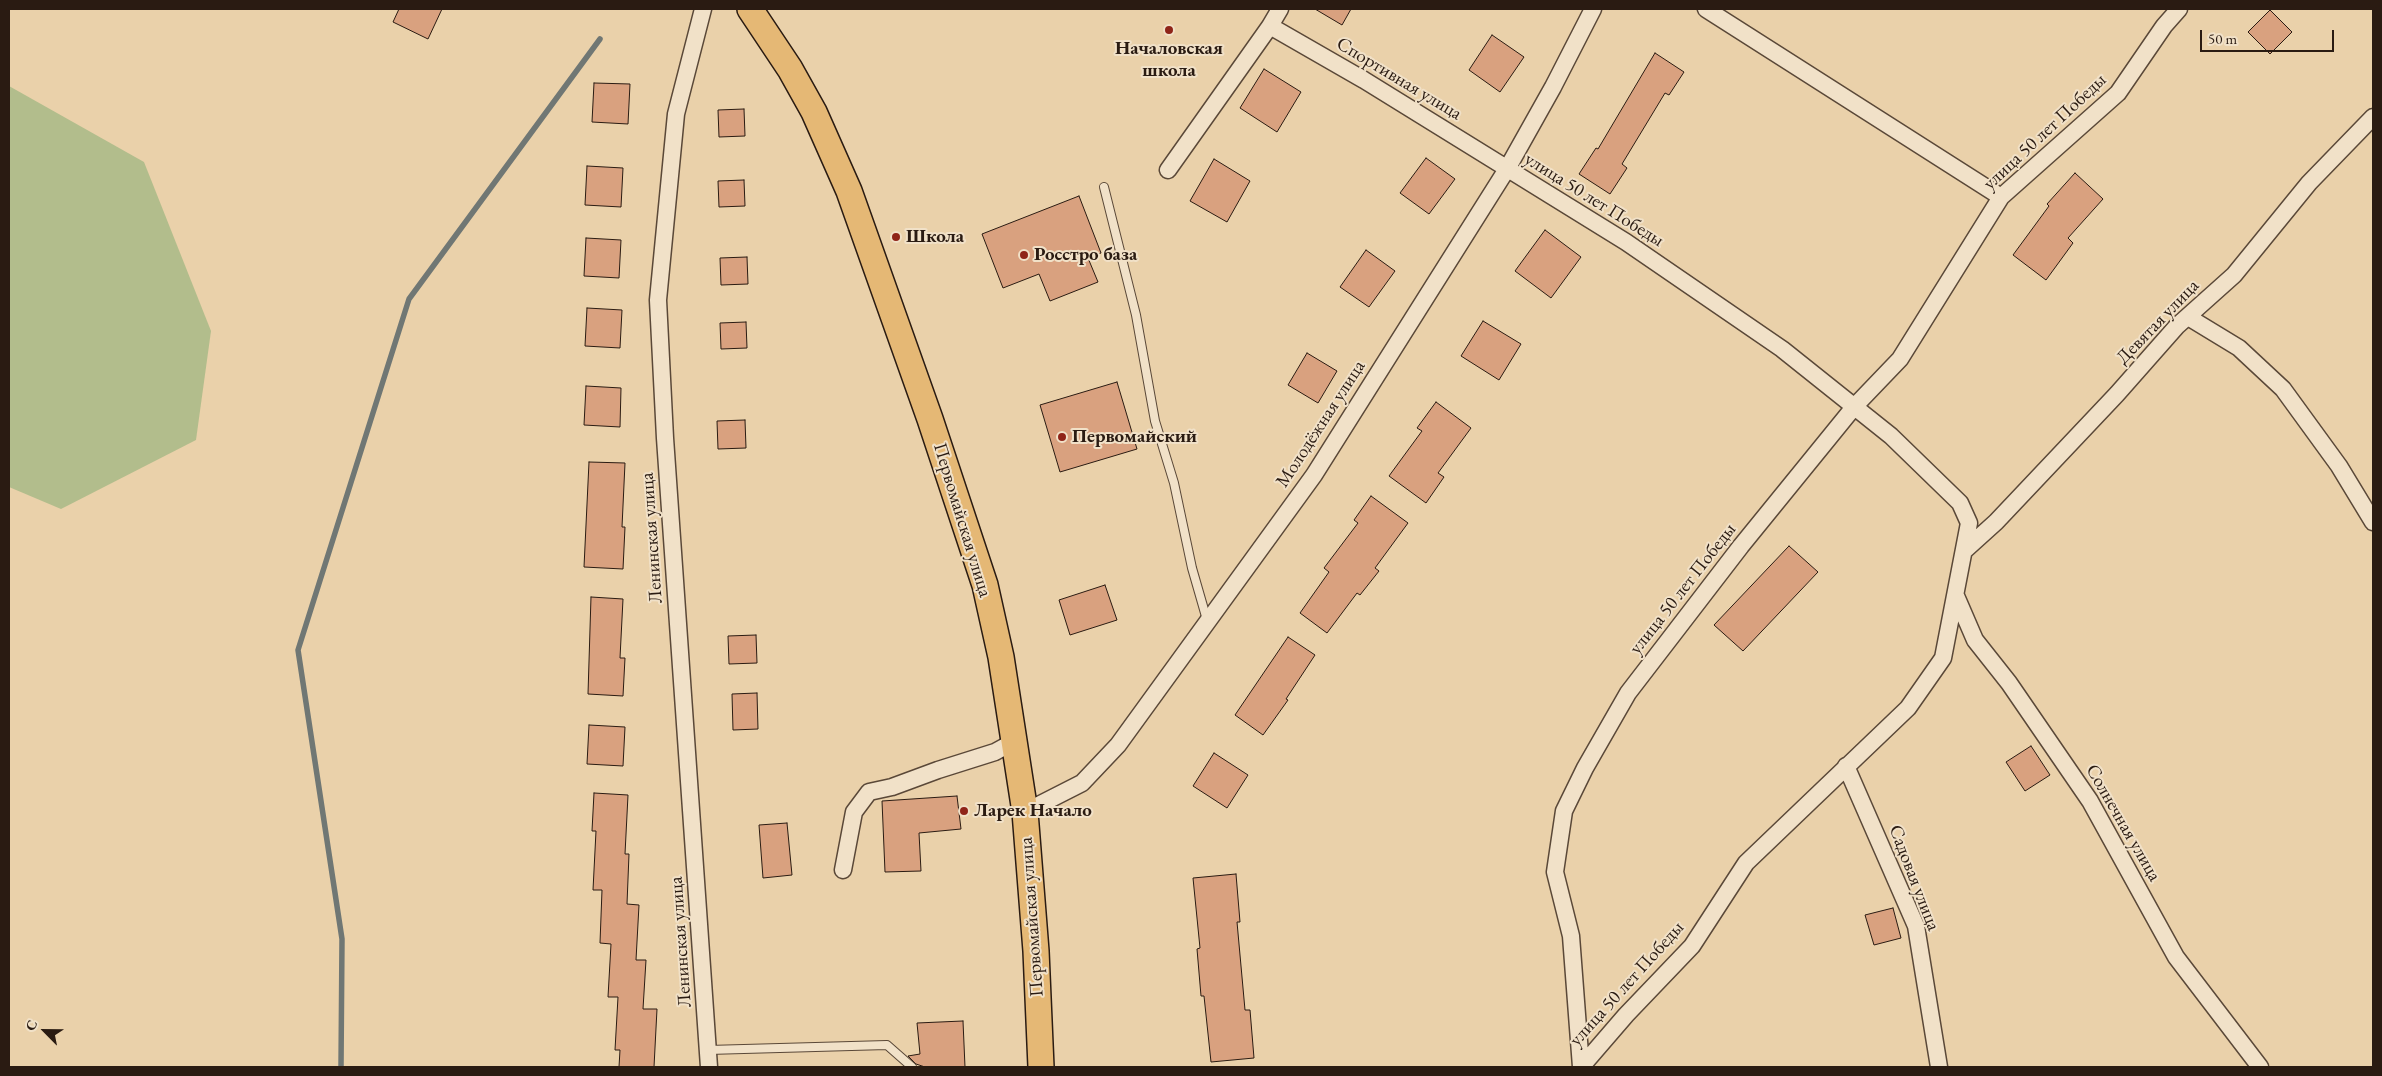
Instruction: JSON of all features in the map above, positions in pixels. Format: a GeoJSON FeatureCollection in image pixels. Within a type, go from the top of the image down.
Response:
{"type":"FeatureCollection","features":[{"type":"Feature","properties":{"kind":"main road","name":"Первомайская улица"},"geometry":{"type":"LineString","coordinates":[[750,9],[790,69],[814,112],[849,191],[882,278],[985,585],[1001,657],[1015,741],[1024,812],[1036,951],[1041,1067]]}},
{"type":"Feature","properties":{"kind":"street","name":"Ленинская улица"},"geometry":{"type":"LineString","coordinates":[[703,9],[676,114],[658,300],[664,438],[709,1067]]}},
{"type":"Feature","properties":{"kind":"street"},"geometry":{"type":"LineString","coordinates":[[1168,170],[1280,9]]}},
{"type":"Feature","properties":{"kind":"street","name":"Молодёжная улица"},"geometry":{"type":"LineString","coordinates":[[1024,812],[1082,783],[1118,745],[1314,475],[1507,169],[1553,87],[1593,9]]}},
{"type":"Feature","properties":{"kind":"street"},"geometry":{"type":"LineString","coordinates":[[1706,9],[2001,196]]}},
{"type":"Feature","properties":{"kind":"street","name":"улица 50 лет Победы"},"geometry":{"type":"LineString","coordinates":[[1582,1067],[1571,936],[1555,872],[1564,811],[1585,768],[1628,693],[1741,546],[1854,407],[1900,359],[2001,196],[2118,93],[2164,26],[2179,9]]}},
{"type":"Feature","properties":{"kind":"street","name":"Спортивная улица"},"geometry":{"type":"LineString","coordinates":[[1270,26],[1364,80],[1507,169]]}},
{"type":"Feature","properties":{"kind":"street","name":"Девятая улица"},"geometry":{"type":"LineString","coordinates":[[1965,550],[1996,522],[2188,317],[2234,275],[2309,183],[2373,117]]}},
{"type":"Feature","properties":{"kind":"street","name":"улица 50 лет Победы"},"geometry":{"type":"LineString","coordinates":[[1507,169],[1626,242],[1774,344],[1892,436],[1960,503],[1970,524],[1942,658],[1908,708],[1746,863],[1692,946],[1626,1015],[1582,1067]]}},
{"type":"Feature","properties":{"kind":"street"},"geometry":{"type":"LineString","coordinates":[[2188,317],[2239,348],[2283,389],[2339,466],[2373,522]]}},
{"type":"Feature","properties":{"kind":"street","name":"Солнечная улица"},"geometry":{"type":"LineString","coordinates":[[1956,596],[1975,640],[2009,683],[2090,801],[2176,957],[2260,1067]]}},
{"type":"Feature","properties":{"kind":"street"},"geometry":{"type":"LineString","coordinates":[[843,870],[854,812],[869,792],[892,788],[995,752],[1015,741]]}},
{"type":"Feature","properties":{"kind":"street","name":"Садовая улица"},"geometry":{"type":"LineString","coordinates":[[1846,766],[1916,926],[1939,1067]]}},
{"type":"Feature","properties":{"kind":"lane"},"geometry":{"type":"LineString","coordinates":[[1104,187],[1136,315],[1155,421],[1174,483],[1192,568],[1208,621]]}},
{"type":"Feature","properties":{"kind":"lane"},"geometry":{"type":"LineString","coordinates":[[708,1050],[887,1045],[912,1067]]}},
{"type":"Feature","properties":{"kind":"green space"},"geometry":{"type":"Polygon","coordinates":[[[9,86],[144,162],[211,331],[196,440],[61,509],[9,487],[9,86]]]}},
{"type":"Feature","properties":{"kind":"building"},"geometry":{"type":"Polygon","coordinates":[[[399,9],[442,9],[428,39],[393,22],[399,9]]]}},
{"type":"Feature","properties":{"kind":"building"},"geometry":{"type":"Polygon","coordinates":[[[1315,9],[1351,9],[1342,25],[1315,9]]]}},
{"type":"Feature","properties":{"kind":"building"},"geometry":{"type":"Polygon","coordinates":[[[2270,10],[2292,32],[2270,54],[2248,32],[2270,10]]]}},
{"type":"Feature","properties":{"kind":"building"},"geometry":{"type":"Polygon","coordinates":[[[1492,35],[1524,57],[1500,92],[1469,70],[1492,35]]]}},
{"type":"Feature","properties":{"kind":"building"},"geometry":{"type":"Polygon","coordinates":[[[1655,53],[1684,72],[1669,95],[1665,93],[1622,164],[1627,168],[1610,194],[1579,174],[1596,148],[1598,149],[1655,53]]]}},
{"type":"Feature","properties":{"kind":"building"},"geometry":{"type":"Polygon","coordinates":[[[1264,69],[1301,92],[1277,132],[1240,108],[1264,69]]]}},
{"type":"Feature","properties":{"kind":"building"},"geometry":{"type":"Polygon","coordinates":[[[594,83],[630,84],[628,124],[592,122],[594,83]]]}},
{"type":"Feature","properties":{"kind":"building"},"geometry":{"type":"Polygon","coordinates":[[[744,109],[745,136],[719,137],[718,110],[744,109]]]}},
{"type":"Feature","properties":{"kind":"building"},"geometry":{"type":"Polygon","coordinates":[[[1426,158],[1455,179],[1429,214],[1400,193],[1426,158]]]}},
{"type":"Feature","properties":{"kind":"building"},"geometry":{"type":"Polygon","coordinates":[[[1214,159],[1250,181],[1227,222],[1190,201],[1214,159]]]}},
{"type":"Feature","properties":{"kind":"building"},"geometry":{"type":"Polygon","coordinates":[[[587,166],[623,168],[621,207],[585,205],[587,166]]]}},
{"type":"Feature","properties":{"kind":"building"},"geometry":{"type":"Polygon","coordinates":[[[2075,173],[2103,199],[2068,238],[2073,243],[2046,280],[2013,255],[2049,206],[2047,204],[2075,173]]]}},
{"type":"Feature","properties":{"kind":"building"},"geometry":{"type":"Polygon","coordinates":[[[744,180],[745,206],[719,207],[718,181],[744,180]]]}},
{"type":"Feature","properties":{"kind":"building"},"geometry":{"type":"Polygon","coordinates":[[[1079,196],[1101,253],[1088,258],[1098,282],[1050,301],[1039,274],[1003,288],[982,234],[1079,196]]]}},
{"type":"Feature","properties":{"kind":"building"},"geometry":{"type":"Polygon","coordinates":[[[1545,230],[1581,257],[1551,298],[1515,271],[1545,230]]]}},
{"type":"Feature","properties":{"kind":"building"},"geometry":{"type":"Polygon","coordinates":[[[586,238],[621,240],[619,278],[584,276],[586,238]]]}},
{"type":"Feature","properties":{"kind":"building"},"geometry":{"type":"Polygon","coordinates":[[[1366,250],[1395,271],[1369,307],[1340,287],[1366,250]]]}},
{"type":"Feature","properties":{"kind":"building"},"geometry":{"type":"Polygon","coordinates":[[[747,257],[748,284],[721,285],[720,258],[747,257]]]}},
{"type":"Feature","properties":{"kind":"building"},"geometry":{"type":"Polygon","coordinates":[[[587,308],[622,310],[620,348],[585,346],[587,308]]]}},
{"type":"Feature","properties":{"kind":"building"},"geometry":{"type":"Polygon","coordinates":[[[1483,321],[1521,344],[1499,380],[1461,356],[1483,321]]]}},
{"type":"Feature","properties":{"kind":"building"},"geometry":{"type":"Polygon","coordinates":[[[746,322],[747,348],[721,349],[720,323],[746,322]]]}},
{"type":"Feature","properties":{"kind":"building"},"geometry":{"type":"Polygon","coordinates":[[[1307,353],[1337,371],[1318,403],[1288,385],[1307,353]]]}},
{"type":"Feature","properties":{"kind":"building"},"geometry":{"type":"Polygon","coordinates":[[[1117,382],[1137,449],[1060,472],[1040,405],[1117,382]]]}},
{"type":"Feature","properties":{"kind":"building"},"geometry":{"type":"Polygon","coordinates":[[[586,386],[621,388],[620,427],[584,425],[586,386]]]}},
{"type":"Feature","properties":{"kind":"building"},"geometry":{"type":"Polygon","coordinates":[[[1436,402],[1471,428],[1438,473],[1444,477],[1426,503],[1389,476],[1422,431],[1417,428],[1436,402]]]}},
{"type":"Feature","properties":{"kind":"building"},"geometry":{"type":"Polygon","coordinates":[[[745,420],[746,448],[718,449],[717,421],[745,420]]]}},
{"type":"Feature","properties":{"kind":"building"},"geometry":{"type":"Polygon","coordinates":[[[589,462],[625,463],[622,527],[625,527],[623,569],[584,567],[589,462]]]}},
{"type":"Feature","properties":{"kind":"building"},"geometry":{"type":"Polygon","coordinates":[[[1371,496],[1408,523],[1375,568],[1379,571],[1360,595],[1357,593],[1327,633],[1300,613],[1329,572],[1324,568],[1358,523],[1354,520],[1371,496]]]}},
{"type":"Feature","properties":{"kind":"building"},"geometry":{"type":"Polygon","coordinates":[[[1789,546],[1818,572],[1743,651],[1714,625],[1789,546]]]}},
{"type":"Feature","properties":{"kind":"building"},"geometry":{"type":"Polygon","coordinates":[[[1105,585],[1117,620],[1070,635],[1059,600],[1105,585]]]}},
{"type":"Feature","properties":{"kind":"building"},"geometry":{"type":"Polygon","coordinates":[[[591,597],[623,599],[620,658],[625,658],[623,696],[588,694],[591,597]]]}},
{"type":"Feature","properties":{"kind":"building"},"geometry":{"type":"Polygon","coordinates":[[[756,635],[757,663],[729,664],[728,636],[756,635]]]}},
{"type":"Feature","properties":{"kind":"building"},"geometry":{"type":"Polygon","coordinates":[[[1288,637],[1315,655],[1286,699],[1288,700],[1263,735],[1235,715],[1288,637]]]}},
{"type":"Feature","properties":{"kind":"building"},"geometry":{"type":"Polygon","coordinates":[[[757,693],[758,729],[733,730],[732,694],[757,693]]]}},
{"type":"Feature","properties":{"kind":"building"},"geometry":{"type":"Polygon","coordinates":[[[589,725],[625,727],[623,766],[587,764],[589,725]]]}},
{"type":"Feature","properties":{"kind":"building"},"geometry":{"type":"Polygon","coordinates":[[[2031,746],[2050,775],[2025,791],[2006,762],[2031,746]]]}},
{"type":"Feature","properties":{"kind":"building"},"geometry":{"type":"Polygon","coordinates":[[[1214,753],[1248,775],[1227,808],[1193,786],[1214,753]]]}},
{"type":"Feature","properties":{"kind":"building"},"geometry":{"type":"Polygon","coordinates":[[[594,793],[628,795],[625,854],[629,854],[627,904],[639,905],[636,960],[646,960],[643,1009],[657,1009],[654,1067],[619,1067],[620,1050],[615,1050],[618,997],[608,997],[611,944],[600,943],[602,890],[593,890],[596,831],[592,831],[594,793]]]}},
{"type":"Feature","properties":{"kind":"building"},"geometry":{"type":"Polygon","coordinates":[[[957,796],[961,829],[919,833],[921,871],[885,872],[882,801],[957,796]]]}},
{"type":"Feature","properties":{"kind":"building"},"geometry":{"type":"Polygon","coordinates":[[[787,823],[792,875],[763,878],[759,825],[787,823]]]}},
{"type":"Feature","properties":{"kind":"building"},"geometry":{"type":"Polygon","coordinates":[[[1236,874],[1240,922],[1237,922],[1245,1010],[1250,1010],[1254,1058],[1211,1062],[1204,996],[1201,996],[1197,949],[1200,948],[1193,878],[1236,874]]]}},
{"type":"Feature","properties":{"kind":"building"},"geometry":{"type":"Polygon","coordinates":[[[1893,908],[1901,938],[1874,945],[1865,915],[1893,908]]]}},
{"type":"Feature","properties":{"kind":"building"},"geometry":{"type":"Polygon","coordinates":[[[963,1021],[965,1067],[925,1067],[916,1064],[908,1056],[920,1054],[917,1023],[963,1021]]]}},
{"type":"Feature","properties":{"kind":"waterway"},"geometry":{"type":"LineString","coordinates":[[341,1067],[342,939],[298,650],[409,299],[600,39]]}},
{"type":"Feature","properties":{"kind":"place","name":"Началовская школа"},"geometry":{"type":"Point","coordinates":[1169,30]}},
{"type":"Feature","properties":{"kind":"place","name":"Школа"},"geometry":{"type":"Point","coordinates":[896,237]}},
{"type":"Feature","properties":{"kind":"place","name":"Росстро база"},"geometry":{"type":"Point","coordinates":[1024,255]}},
{"type":"Feature","properties":{"kind":"place","name":"Первомайский"},"geometry":{"type":"Point","coordinates":[1062,437]}},
{"type":"Feature","properties":{"kind":"place","name":"Ларек Начало"},"geometry":{"type":"Point","coordinates":[964,811]}}]}
